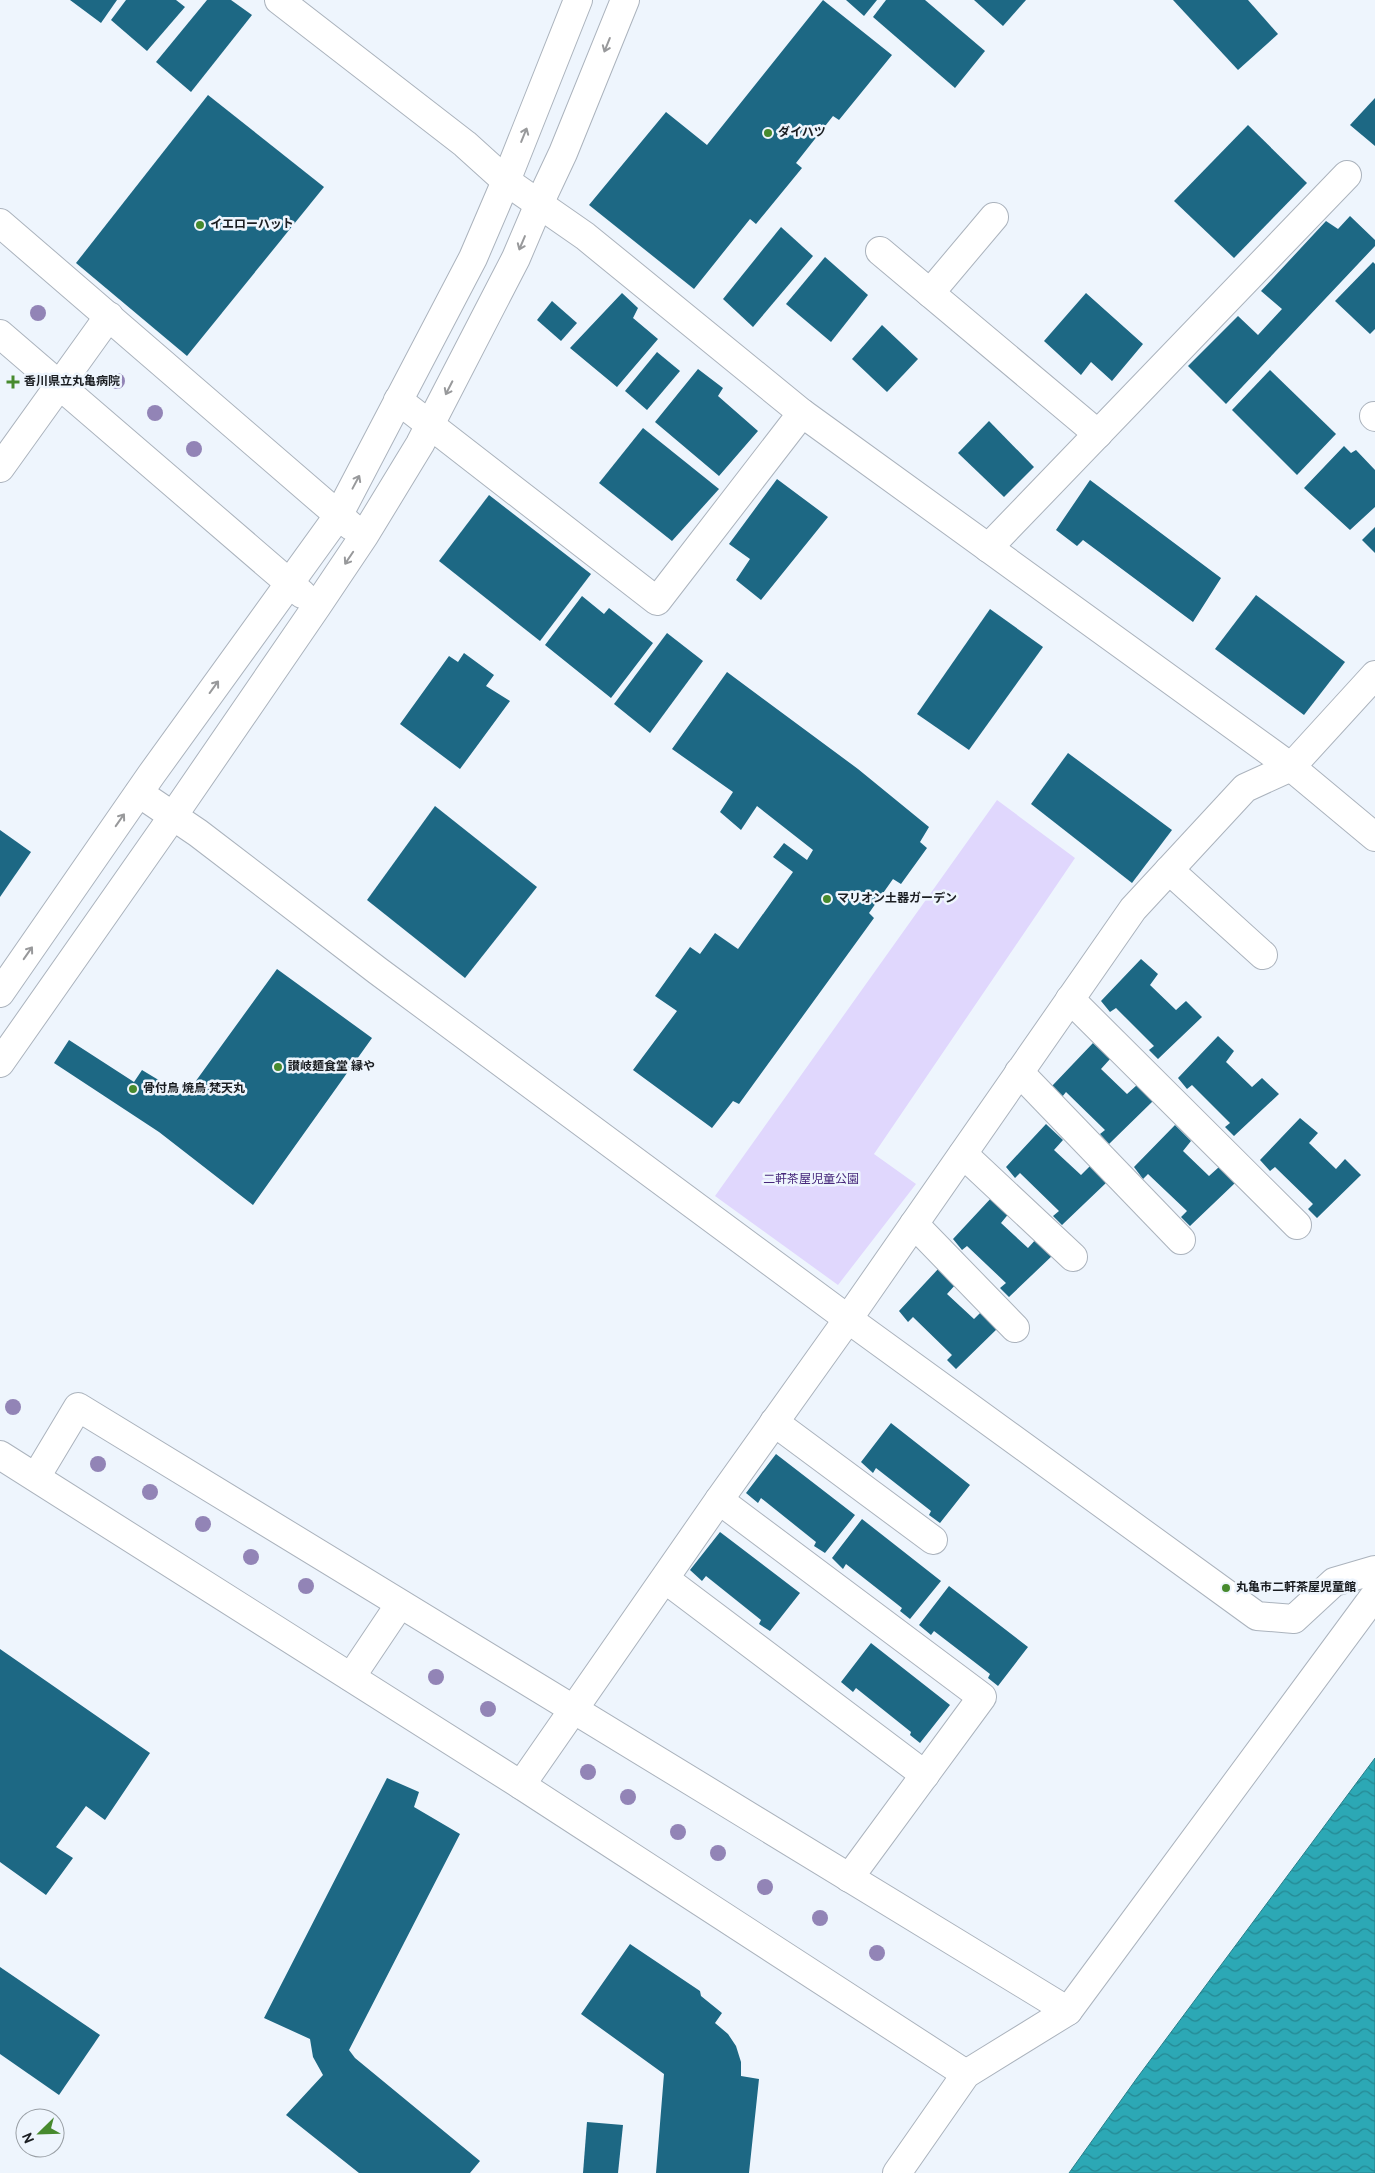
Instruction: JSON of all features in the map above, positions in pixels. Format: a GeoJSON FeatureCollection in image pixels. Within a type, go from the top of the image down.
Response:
{"type":"FeatureCollection","features":[{"type":"Feature","properties":{"kind":"street"},"geometry":{"type":"LineString","coordinates":[[279,0],[466,144],[506,181],[586,236],[802,412],[1291,767],[1375,837]]}},
{"type":"Feature","properties":{"kind":"street"},"geometry":{"type":"LineString","coordinates":[[0,994],[138,794],[338,516],[473,258],[506,181],[578,0]]}},
{"type":"Feature","properties":{"kind":"street"},"geometry":{"type":"LineString","coordinates":[[0,1063],[317,606],[364,536],[430,424],[516,258],[563,153],[625,0]]}},
{"type":"Feature","properties":{"kind":"street"},"geometry":{"type":"LineString","coordinates":[[988,548],[1347,175]]}},
{"type":"Feature","properties":{"kind":"street"},"geometry":{"type":"LineString","coordinates":[[930,293],[994,217]]}},
{"type":"Feature","properties":{"kind":"street"},"geometry":{"type":"LineString","coordinates":[[0,223],[338,516],[364,536]]}},
{"type":"Feature","properties":{"kind":"street"},"geometry":{"type":"LineString","coordinates":[[880,251],[1098,434]]}},
{"type":"Feature","properties":{"kind":"street"},"geometry":{"type":"LineString","coordinates":[[0,468],[109,316]]}},
{"type":"Feature","properties":{"kind":"street"},"geometry":{"type":"LineString","coordinates":[[0,334],[317,606]]}},
{"type":"Feature","properties":{"kind":"street"},"geometry":{"type":"LineString","coordinates":[[398,400],[657,601],[802,412]]}},
{"type":"Feature","properties":{"kind":"street"},"geometry":{"type":"LineString","coordinates":[[521,1785],[1133,909],[1245,788],[1291,767],[1375,675]]}},
{"type":"Feature","properties":{"kind":"street"},"geometry":{"type":"LineString","coordinates":[[138,794],[173,816],[378,971],[848,1319],[1257,1616],[1294,1619],[1334,1582],[1375,1570]]}},
{"type":"Feature","properties":{"kind":"street"},"geometry":{"type":"LineString","coordinates":[[1169,870],[1263,955]]}},
{"type":"Feature","properties":{"kind":"street"},"geometry":{"type":"LineString","coordinates":[[1070,999],[1297,1225]]}},
{"type":"Feature","properties":{"kind":"street"},"geometry":{"type":"LineString","coordinates":[[1019,1072],[1180,1240]]}},
{"type":"Feature","properties":{"kind":"street"},"geometry":{"type":"LineString","coordinates":[[963,1154],[1073,1257]]}},
{"type":"Feature","properties":{"kind":"street"},"geometry":{"type":"LineString","coordinates":[[914,1224],[1016,1328]]}},
{"type":"Feature","properties":{"kind":"street"},"geometry":{"type":"LineString","coordinates":[[36,1477],[78,1407],[1068,2011]]}},
{"type":"Feature","properties":{"kind":"street"},"geometry":{"type":"LineString","coordinates":[[774,1422],[933,1540]]}},
{"type":"Feature","properties":{"kind":"street"},"geometry":{"type":"LineString","coordinates":[[0,1454],[521,1785],[966,2074]]}},
{"type":"Feature","properties":{"kind":"street"},"geometry":{"type":"LineString","coordinates":[[719,1500],[982,1697],[849,1878]]}},
{"type":"Feature","properties":{"kind":"street"},"geometry":{"type":"LineString","coordinates":[[665,1579],[924,1775]]}},
{"type":"Feature","properties":{"kind":"street"},"geometry":{"type":"LineString","coordinates":[[897,2173],[966,2074],[1068,2011],[1375,1595]]}},
{"type":"Feature","properties":{"kind":"street"},"geometry":{"type":"LineString","coordinates":[[351,1677],[400,1604]]}},
{"type":"Feature","properties":{"kind":"green space","name":"二軒茶屋児童公園"},"geometry":{"type":"Polygon","coordinates":[[[997,800],[1075,858],[874,1154],[916,1184],[838,1285],[715,1196],[997,800]]]}},
{"type":"Feature","properties":{"kind":"water"},"geometry":{"type":"Polygon","coordinates":[[[1375,1758],[1375,2173],[1069,2173],[1137,2078],[1375,1758]]]}},
{"type":"Feature","properties":{"kind":"building"},"geometry":{"type":"Polygon","coordinates":[[[70,0],[117,0],[101,23],[70,0]]]}},
{"type":"Feature","properties":{"kind":"building"},"geometry":{"type":"Polygon","coordinates":[[[126,0],[176,0],[185,7],[147,51],[111,20],[126,0]]]}},
{"type":"Feature","properties":{"kind":"building"},"geometry":{"type":"Polygon","coordinates":[[[207,0],[231,0],[252,15],[191,92],[156,62],[207,0]]]}},
{"type":"Feature","properties":{"kind":"building","name":"ダイハツ"},"geometry":{"type":"Polygon","coordinates":[[[823,0],[892,55],[839,120],[833,116],[796,163],[802,168],[756,224],[750,219],[694,289],[589,205],[666,112],[707,145],[823,0]]]}},
{"type":"Feature","properties":{"kind":"building"},"geometry":{"type":"Polygon","coordinates":[[[846,0],[877,0],[864,16],[846,0]]]}},
{"type":"Feature","properties":{"kind":"building"},"geometry":{"type":"Polygon","coordinates":[[[886,0],[925,0],[985,51],[955,88],[873,17],[886,0]]]}},
{"type":"Feature","properties":{"kind":"building"},"geometry":{"type":"Polygon","coordinates":[[[974,0],[1026,0],[1003,26],[974,0]]]}},
{"type":"Feature","properties":{"kind":"building"},"geometry":{"type":"Polygon","coordinates":[[[1173,0],[1248,0],[1278,34],[1238,70],[1173,0]]]}},
{"type":"Feature","properties":{"kind":"building","name":"イエローハット"},"geometry":{"type":"Polygon","coordinates":[[[208,95],[324,187],[187,356],[76,263],[208,95]]]}},
{"type":"Feature","properties":{"kind":"building"},"geometry":{"type":"Polygon","coordinates":[[[1375,98],[1375,146],[1350,125],[1375,98]]]}},
{"type":"Feature","properties":{"kind":"building"},"geometry":{"type":"Polygon","coordinates":[[[1248,125],[1307,183],[1234,258],[1174,201],[1248,125]]]}},
{"type":"Feature","properties":{"kind":"building"},"geometry":{"type":"Polygon","coordinates":[[[1350,216],[1375,240],[1375,246],[1226,404],[1188,366],[1238,316],[1258,335],[1282,309],[1261,291],[1326,221],[1338,229],[1350,216]]]}},
{"type":"Feature","properties":{"kind":"building"},"geometry":{"type":"Polygon","coordinates":[[[781,227],[813,256],[753,327],[723,299],[781,227]]]}},
{"type":"Feature","properties":{"kind":"building"},"geometry":{"type":"Polygon","coordinates":[[[825,257],[868,295],[831,342],[786,304],[825,257]]]}},
{"type":"Feature","properties":{"kind":"building"},"geometry":{"type":"Polygon","coordinates":[[[1373,262],[1375,264],[1375,329],[1370,334],[1335,301],[1373,262]]]}},
{"type":"Feature","properties":{"kind":"building"},"geometry":{"type":"Polygon","coordinates":[[[622,293],[638,308],[633,318],[658,339],[617,387],[570,348],[622,293]]]}},
{"type":"Feature","properties":{"kind":"building"},"geometry":{"type":"Polygon","coordinates":[[[1086,293],[1143,344],[1112,381],[1091,362],[1081,375],[1044,341],[1086,293]]]}},
{"type":"Feature","properties":{"kind":"building"},"geometry":{"type":"Polygon","coordinates":[[[552,301],[577,323],[561,341],[537,320],[552,301]]]}},
{"type":"Feature","properties":{"kind":"building"},"geometry":{"type":"Polygon","coordinates":[[[882,325],[918,359],[887,392],[852,359],[882,325]]]}},
{"type":"Feature","properties":{"kind":"building"},"geometry":{"type":"Polygon","coordinates":[[[657,352],[680,371],[647,410],[625,391],[657,352]]]}},
{"type":"Feature","properties":{"kind":"building"},"geometry":{"type":"Polygon","coordinates":[[[698,369],[723,388],[718,396],[758,431],[719,476],[655,422],[698,369]]]}},
{"type":"Feature","properties":{"kind":"building"},"geometry":{"type":"Polygon","coordinates":[[[1270,370],[1336,434],[1297,475],[1232,410],[1270,370]]]}},
{"type":"Feature","properties":{"kind":"building"},"geometry":{"type":"Polygon","coordinates":[[[989,421],[1034,467],[1004,497],[958,453],[989,421]]]}},
{"type":"Feature","properties":{"kind":"building"},"geometry":{"type":"Polygon","coordinates":[[[643,428],[719,489],[672,541],[599,483],[643,428]]]}},
{"type":"Feature","properties":{"kind":"building"},"geometry":{"type":"Polygon","coordinates":[[[1344,446],[1351,453],[1356,450],[1375,470],[1375,507],[1350,530],[1304,488],[1344,446]]]}},
{"type":"Feature","properties":{"kind":"building"},"geometry":{"type":"Polygon","coordinates":[[[777,479],[828,517],[761,600],[736,580],[750,559],[729,544],[777,479]]]}},
{"type":"Feature","properties":{"kind":"building"},"geometry":{"type":"Polygon","coordinates":[[[1090,480],[1221,578],[1193,622],[1083,540],[1077,546],[1056,530],[1090,480]]]}},
{"type":"Feature","properties":{"kind":"building"},"geometry":{"type":"Polygon","coordinates":[[[489,495],[591,574],[540,641],[439,561],[489,495]]]}},
{"type":"Feature","properties":{"kind":"building"},"geometry":{"type":"Polygon","coordinates":[[[1375,527],[1375,553],[1362,540],[1375,527]]]}},
{"type":"Feature","properties":{"kind":"building"},"geometry":{"type":"Polygon","coordinates":[[[1256,595],[1345,662],[1304,715],[1215,649],[1256,595]]]}},
{"type":"Feature","properties":{"kind":"building"},"geometry":{"type":"Polygon","coordinates":[[[582,596],[604,614],[609,608],[653,643],[611,698],[545,645],[582,596]]]}},
{"type":"Feature","properties":{"kind":"building"},"geometry":{"type":"Polygon","coordinates":[[[990,609],[1043,647],[969,750],[917,714],[990,609]]]}},
{"type":"Feature","properties":{"kind":"building"},"geometry":{"type":"Polygon","coordinates":[[[667,633],[703,661],[650,733],[614,704],[667,633]]]}},
{"type":"Feature","properties":{"kind":"building"},"geometry":{"type":"Polygon","coordinates":[[[464,653],[494,675],[486,686],[510,701],[460,769],[400,724],[449,656],[458,662],[464,653]]]}},
{"type":"Feature","properties":{"kind":"building","name":"マリオン土器ガーデン"},"geometry":{"type":"Polygon","coordinates":[[[727,672],[858,769],[929,827],[920,842],[927,848],[901,884],[893,879],[869,913],[874,918],[739,1104],[733,1101],[712,1128],[633,1070],[677,1011],[655,996],[690,947],[700,954],[715,933],[738,949],[793,872],[773,857],[784,843],[807,860],[813,850],[757,806],[741,830],[720,812],[733,792],[672,749],[727,672]]]}},
{"type":"Feature","properties":{"kind":"building"},"geometry":{"type":"Polygon","coordinates":[[[1068,753],[1172,830],[1132,883],[1031,804],[1068,753]]]}},
{"type":"Feature","properties":{"kind":"building"},"geometry":{"type":"Polygon","coordinates":[[[435,806],[537,887],[465,978],[367,900],[435,806]]]}},
{"type":"Feature","properties":{"kind":"building"},"geometry":{"type":"Polygon","coordinates":[[[0,830],[31,852],[0,897],[0,830]]]}},
{"type":"Feature","properties":{"kind":"building"},"geometry":{"type":"Polygon","coordinates":[[[1141,959],[1158,974],[1150,985],[1176,1010],[1186,1001],[1202,1017],[1158,1059],[1149,1050],[1154,1046],[1116,1008],[1110,1012],[1101,1001],[1141,959]]]}},
{"type":"Feature","properties":{"kind":"building","name":"讃岐麺食堂 縁や"},"geometry":{"type":"Polygon","coordinates":[[[277,969],[372,1038],[253,1205],[159,1132],[54,1063],[69,1040],[134,1082],[142,1070],[185,1096],[277,969]]]}},
{"type":"Feature","properties":{"kind":"building"},"geometry":{"type":"Polygon","coordinates":[[[1218,1036],[1234,1051],[1226,1062],[1252,1087],[1262,1078],[1279,1094],[1234,1136],[1225,1127],[1230,1123],[1192,1085],[1187,1089],[1178,1078],[1218,1036]]]}},
{"type":"Feature","properties":{"kind":"building"},"geometry":{"type":"Polygon","coordinates":[[[1093,1043],[1110,1059],[1101,1069],[1127,1094],[1137,1085],[1153,1101],[1109,1144],[1100,1134],[1105,1130],[1066,1092],[1062,1097],[1052,1086],[1093,1043]]]}},
{"type":"Feature","properties":{"kind":"building"},"geometry":{"type":"Polygon","coordinates":[[[1300,1118],[1318,1133],[1309,1143],[1336,1169],[1345,1159],[1361,1175],[1317,1218],[1308,1209],[1313,1204],[1275,1167],[1270,1171],[1260,1160],[1300,1118]]]}},
{"type":"Feature","properties":{"kind":"building"},"geometry":{"type":"Polygon","coordinates":[[[1046,1124],[1063,1140],[1054,1150],[1081,1175],[1090,1166],[1107,1182],[1062,1225],[1053,1216],[1059,1211],[1020,1173],[1015,1178],[1006,1167],[1046,1124]]]}},
{"type":"Feature","properties":{"kind":"building"},"geometry":{"type":"Polygon","coordinates":[[[1175,1125],[1191,1141],[1183,1151],[1209,1176],[1219,1167],[1235,1183],[1190,1226],[1181,1217],[1187,1211],[1148,1174],[1143,1179],[1134,1167],[1175,1125]]]}},
{"type":"Feature","properties":{"kind":"building"},"geometry":{"type":"Polygon","coordinates":[[[993,1196],[1010,1212],[1001,1223],[1028,1248],[1037,1238],[1054,1254],[1009,1297],[1000,1288],[1006,1283],[967,1246],[962,1250],[953,1239],[993,1196]]]}},
{"type":"Feature","properties":{"kind":"building"},"geometry":{"type":"Polygon","coordinates":[[[939,1268],[956,1284],[947,1294],[974,1319],[983,1310],[1000,1326],[956,1369],[947,1360],[952,1355],[913,1317],[908,1322],[899,1311],[939,1268]]]}},
{"type":"Feature","properties":{"kind":"building"},"geometry":{"type":"Polygon","coordinates":[[[891,1423],[970,1485],[940,1523],[929,1515],[931,1511],[876,1468],[873,1473],[861,1462],[891,1423]]]}},
{"type":"Feature","properties":{"kind":"building"},"geometry":{"type":"Polygon","coordinates":[[[776,1454],[855,1515],[825,1553],[814,1546],[816,1542],[761,1498],[758,1503],[746,1493],[776,1454]]]}},
{"type":"Feature","properties":{"kind":"building"},"geometry":{"type":"Polygon","coordinates":[[[862,1519],[941,1581],[910,1619],[900,1611],[902,1608],[846,1564],[843,1569],[832,1558],[862,1519]]]}},
{"type":"Feature","properties":{"kind":"building"},"geometry":{"type":"Polygon","coordinates":[[[720,1532],[800,1593],[770,1631],[759,1624],[761,1620],[706,1576],[702,1581],[690,1570],[720,1532]]]}},
{"type":"Feature","properties":{"kind":"building"},"geometry":{"type":"Polygon","coordinates":[[[949,1586],[1028,1647],[998,1686],[988,1678],[990,1674],[934,1631],[931,1635],[919,1625],[949,1586]]]}},
{"type":"Feature","properties":{"kind":"building"},"geometry":{"type":"Polygon","coordinates":[[[871,1643],[950,1705],[920,1743],[910,1735],[911,1732],[856,1688],[853,1692],[841,1682],[871,1643]]]}},
{"type":"Feature","properties":{"kind":"building"},"geometry":{"type":"Polygon","coordinates":[[[0,1649],[150,1753],[105,1820],[86,1806],[56,1847],[73,1858],[46,1895],[0,1862],[0,1649]]]}},
{"type":"Feature","properties":{"kind":"building"},"geometry":{"type":"Polygon","coordinates":[[[387,1778],[419,1792],[414,1807],[460,1834],[349,2050],[355,2058],[480,2161],[470,2173],[359,2173],[286,2115],[323,2075],[313,2057],[310,2039],[264,2018],[387,1778]]]}},
{"type":"Feature","properties":{"kind":"building"},"geometry":{"type":"Polygon","coordinates":[[[630,1944],[700,1991],[701,1996],[722,2013],[715,2023],[728,2034],[736,2046],[741,2062],[741,2076],[759,2079],[749,2173],[656,2173],[664,2074],[581,2014],[630,1944]]]}},
{"type":"Feature","properties":{"kind":"building"},"geometry":{"type":"Polygon","coordinates":[[[0,1967],[100,2035],[59,2095],[0,2054],[0,1967]]]}},
{"type":"Feature","properties":{"kind":"building"},"geometry":{"type":"Polygon","coordinates":[[[587,2122],[623,2125],[618,2173],[583,2173],[587,2122]]]}},
{"type":"Feature","properties":{"kind":"place","name":"ダイハツ"},"geometry":{"type":"Point","coordinates":[768,133]}},
{"type":"Feature","properties":{"kind":"place","name":"イエローハット"},"geometry":{"type":"Point","coordinates":[200,225]}},
{"type":"Feature","properties":{"kind":"place","name":"香川県立丸亀病院"},"geometry":{"type":"Point","coordinates":[13,382]}},
{"type":"Feature","properties":{"kind":"place","name":"マリオン土器ガーデン"},"geometry":{"type":"Point","coordinates":[827,899]}},
{"type":"Feature","properties":{"kind":"place","name":"讃岐麺食堂 縁や"},"geometry":{"type":"Point","coordinates":[278,1067]}},
{"type":"Feature","properties":{"kind":"place","name":"骨付鳥 焼鳥 梵天丸"},"geometry":{"type":"Point","coordinates":[133,1089]}},
{"type":"Feature","properties":{"kind":"place","name":"丸亀市二軒茶屋児童館"},"geometry":{"type":"Point","coordinates":[1226,1588]}}]}
